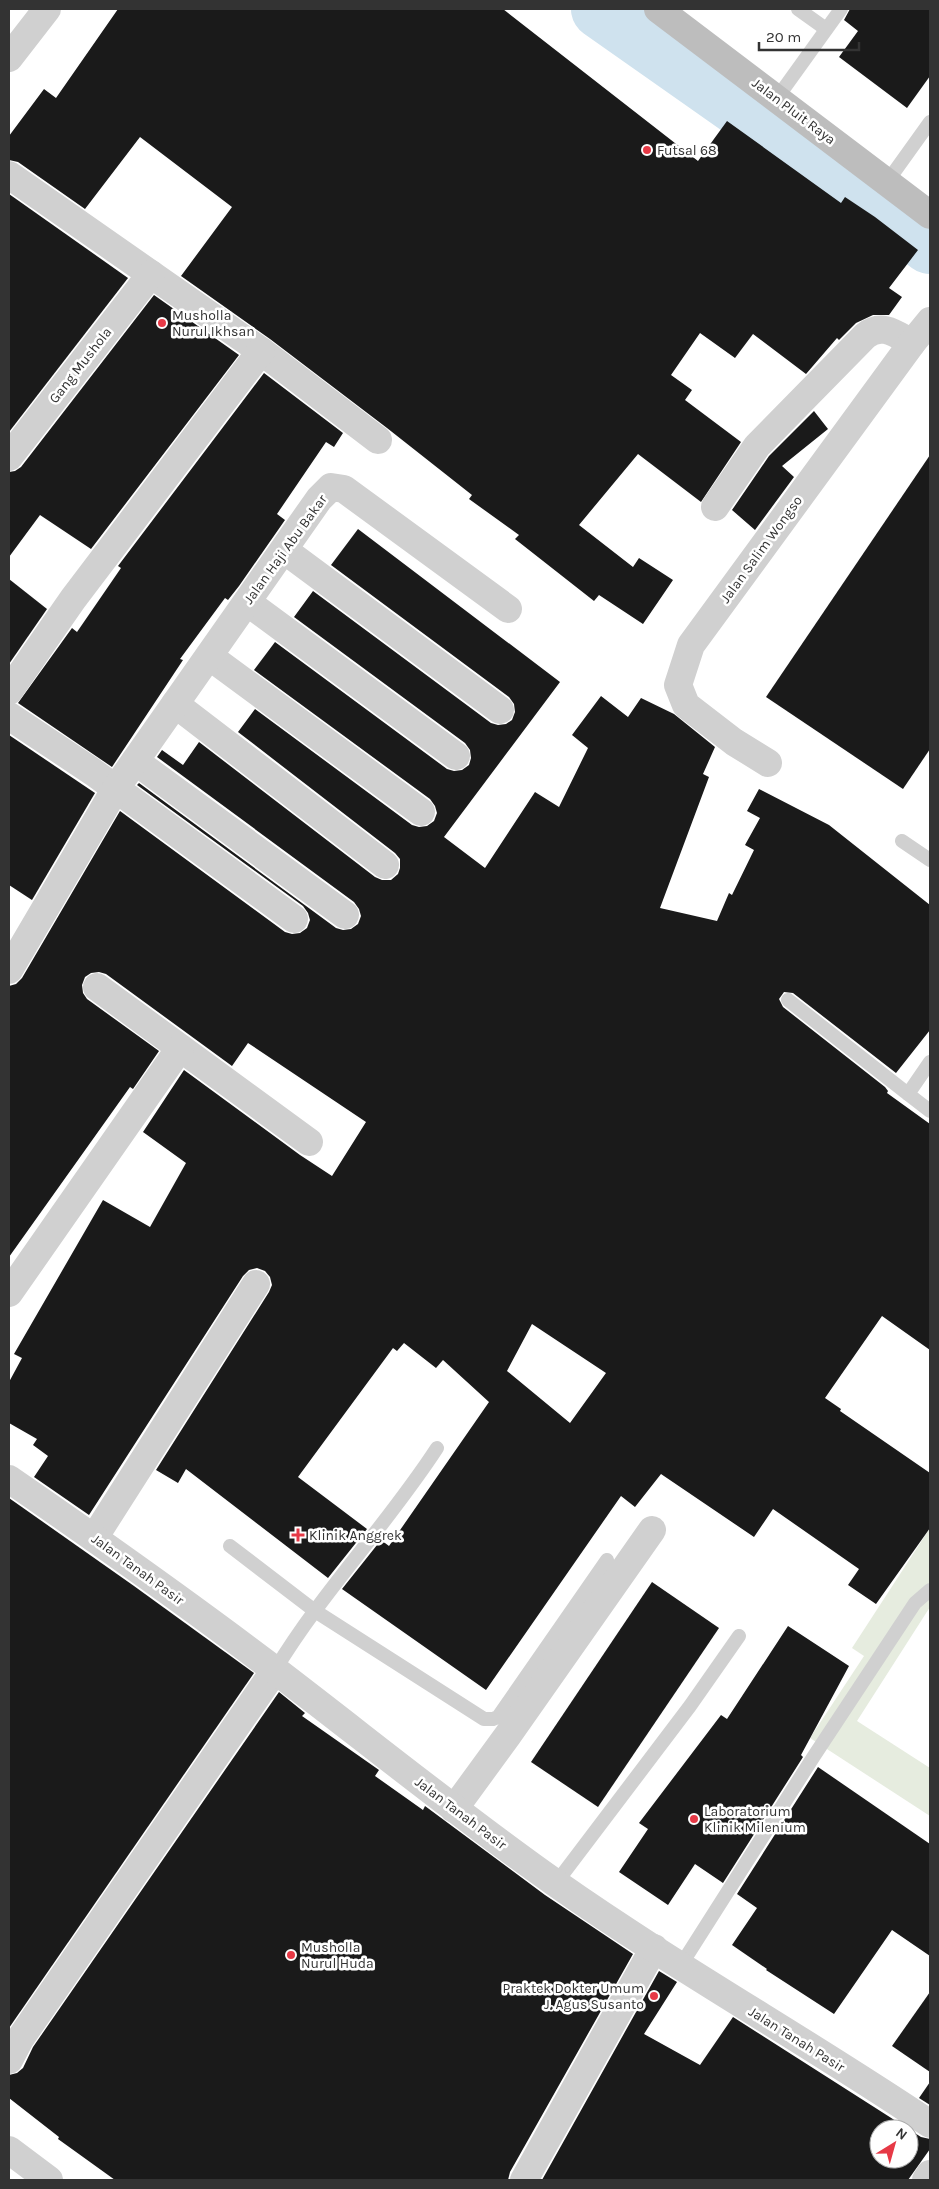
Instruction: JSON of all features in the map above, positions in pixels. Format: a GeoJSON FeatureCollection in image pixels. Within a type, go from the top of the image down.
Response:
{"type":"FeatureCollection","features":[{"type":"Feature","properties":{"kind":"main road","name":"Jalan Pluit Raya"},"geometry":{"type":"LineString","coordinates":[[658,9],[930,215]]}},
{"type":"Feature","properties":{"kind":"street"},"geometry":{"type":"LineString","coordinates":[[9,58],[47,9]]}},
{"type":"Feature","properties":{"kind":"street"},"geometry":{"type":"LineString","coordinates":[[9,176],[261,351],[378,440]]}},
{"type":"Feature","properties":{"kind":"street","name":"Gang Mushola"},"geometry":{"type":"LineString","coordinates":[[9,457],[151,274]]}},
{"type":"Feature","properties":{"kind":"street","name":"Jalan Salim Wongso"},"geometry":{"type":"LineString","coordinates":[[768,763],[734,742],[686,705],[678,685],[691,645],[930,321]]}},
{"type":"Feature","properties":{"kind":"street"},"geometry":{"type":"LineString","coordinates":[[715,507],[757,446],[865,336],[876,330],[888,330],[912,344]]}},
{"type":"Feature","properties":{"kind":"street"},"geometry":{"type":"LineString","coordinates":[[9,691],[73,599],[261,351]]}},
{"type":"Feature","properties":{"kind":"street","name":"Jalan Haji Abu Bakar"},"geometry":{"type":"LineString","coordinates":[[9,970],[116,788],[319,499],[331,487],[344,489],[508,609]]}},
{"type":"Feature","properties":{"kind":"street"},"geometry":{"type":"LineString","coordinates":[[284,550],[500,710]]}},
{"type":"Feature","properties":{"kind":"street"},"geometry":{"type":"LineString","coordinates":[[247,602],[456,756]]}},
{"type":"Feature","properties":{"kind":"street"},"geometry":{"type":"LineString","coordinates":[[208,656],[421,812]]}},
{"type":"Feature","properties":{"kind":"street"},"geometry":{"type":"LineString","coordinates":[[175,704],[386,865]]}},
{"type":"Feature","properties":{"kind":"street"},"geometry":{"type":"LineString","coordinates":[[9,716],[61,749],[116,788],[294,920]]}},
{"type":"Feature","properties":{"kind":"street"},"geometry":{"type":"LineString","coordinates":[[135,762],[345,915]]}},
{"type":"Feature","properties":{"kind":"street"},"geometry":{"type":"LineString","coordinates":[[97,987],[309,1142]]}},
{"type":"Feature","properties":{"kind":"street"},"geometry":{"type":"LineString","coordinates":[[9,1292],[180,1048]]}},
{"type":"Feature","properties":{"kind":"street"},"geometry":{"type":"LineString","coordinates":[[94,1538],[256,1284]]}},
{"type":"Feature","properties":{"kind":"street","name":"Jalan Tanah Pasir"},"geometry":{"type":"LineString","coordinates":[[9,1479],[94,1538],[275,1670],[454,1809],[556,1883],[654,1948],[930,2124]]}},
{"type":"Feature","properties":{"kind":"street"},"geometry":{"type":"LineString","coordinates":[[454,1809],[652,1530]]}},
{"type":"Feature","properties":{"kind":"street"},"geometry":{"type":"LineString","coordinates":[[9,2060],[26,2031],[275,1670]]}},
{"type":"Feature","properties":{"kind":"street"},"geometry":{"type":"LineString","coordinates":[[524,2180],[654,1948]]}},
{"type":"Feature","properties":{"kind":"street"},"geometry":{"type":"LineString","coordinates":[[9,2150],[49,2180]]}},
{"type":"Feature","properties":{"kind":"street"},"geometry":{"type":"LineString","coordinates":[[926,2180],[930,2174]]}},
{"type":"Feature","properties":{"kind":"lane"},"geometry":{"type":"LineString","coordinates":[[798,9],[826,29]]}},
{"type":"Feature","properties":{"kind":"lane"},"geometry":{"type":"LineString","coordinates":[[777,98],[841,9]]}},
{"type":"Feature","properties":{"kind":"lane"},"geometry":{"type":"LineString","coordinates":[[888,182],[930,122]]}},
{"type":"Feature","properties":{"kind":"lane"},"geometry":{"type":"LineString","coordinates":[[902,841],[930,860]]}},
{"type":"Feature","properties":{"kind":"lane"},"geometry":{"type":"LineString","coordinates":[[788,1000],[930,1111]]}},
{"type":"Feature","properties":{"kind":"lane"},"geometry":{"type":"LineString","coordinates":[[908,1094],[930,1062]]}},
{"type":"Feature","properties":{"kind":"lane"},"geometry":{"type":"LineString","coordinates":[[275,1670],[315,1611],[416,1482],[437,1448]]}},
{"type":"Feature","properties":{"kind":"lane"},"geometry":{"type":"LineString","coordinates":[[230,1546],[315,1611],[484,1719],[498,1717],[607,1560]]}},
{"type":"Feature","properties":{"kind":"lane"},"geometry":{"type":"LineString","coordinates":[[681,1965],[915,1604],[930,1590]]}},
{"type":"Feature","properties":{"kind":"lane"},"geometry":{"type":"LineString","coordinates":[[556,1883],[690,1706],[739,1636]]}},
{"type":"Feature","properties":{"kind":"shaded area"},"geometry":{"type":"Polygon","coordinates":[[[930,1528],[930,1607],[857,1721],[930,1768],[930,1816],[810,1738],[864,1656],[852,1648],[930,1528]]]}},
{"type":"Feature","properties":{"kind":"building"},"geometry":{"type":"Polygon","coordinates":[[[118,9],[503,9],[698,161],[727,121],[841,203],[845,197],[918,250],[889,288],[902,297],[889,315],[873,315],[856,323],[839,340],[837,338],[806,374],[753,334],[735,358],[700,333],[671,375],[692,390],[685,400],[741,442],[701,502],[638,454],[579,525],[633,567],[639,558],[673,580],[643,624],[599,595],[594,601],[515,539],[519,535],[469,499],[472,495],[387,428],[270,339],[181,276],[232,207],[140,137],[85,209],[18,162],[9,160],[9,136],[44,89],[56,98],[118,9]]]}},
{"type":"Feature","properties":{"kind":"building"},"geometry":{"type":"Polygon","coordinates":[[[850,9],[930,9],[930,76],[907,108],[839,57],[858,31],[844,20],[850,9]]]}},
{"type":"Feature","properties":{"kind":"building"},"geometry":{"type":"Polygon","coordinates":[[[9,194],[128,278],[9,432],[9,194]]]}},
{"type":"Feature","properties":{"kind":"building"},"geometry":{"type":"Polygon","coordinates":[[[154,295],[239,355],[91,549],[40,515],[9,557],[9,472],[21,467],[154,295]]]}},
{"type":"Feature","properties":{"kind":"building"},"geometry":{"type":"Polygon","coordinates":[[[264,373],[343,433],[334,447],[326,442],[277,514],[285,520],[239,586],[228,600],[225,598],[180,659],[183,660],[112,767],[18,703],[72,628],[77,632],[121,568],[118,566],[264,373]]]}},
{"type":"Feature","properties":{"kind":"building"},"geometry":{"type":"Polygon","coordinates":[[[814,411],[828,429],[782,466],[794,477],[755,530],[732,510],[769,456],[814,411]]]}},
{"type":"Feature","properties":{"kind":"building"},"geometry":{"type":"Polygon","coordinates":[[[930,455],[930,749],[903,789],[766,697],[930,455]]]}},
{"type":"Feature","properties":{"kind":"building"},"geometry":{"type":"Polygon","coordinates":[[[358,529],[560,682],[444,837],[485,868],[535,792],[559,807],[588,748],[572,735],[601,696],[628,717],[641,698],[674,714],[715,747],[703,774],[709,777],[660,908],[717,921],[729,893],[732,895],[754,850],[745,845],[760,818],[747,811],[759,789],[829,825],[930,905],[930,1030],[896,1073],[793,993],[784,992],[779,999],[783,1007],[885,1087],[888,1091],[887,1093],[930,1124],[930,1350],[882,1316],[825,1398],[841,1409],[840,1411],[930,1473],[930,1528],[876,1604],[848,1585],[859,1569],[773,1509],[754,1537],[661,1474],[635,1507],[621,1496],[486,1690],[342,1589],[381,1540],[389,1546],[489,1402],[443,1360],[436,1368],[404,1343],[397,1351],[393,1348],[298,1477],[367,1529],[328,1578],[186,1469],[178,1483],[156,1470],[269,1292],[272,1285],[270,1277],[265,1271],[257,1268],[249,1270],[243,1276],[89,1515],[34,1477],[48,1456],[33,1445],[37,1439],[9,1423],[9,1382],[22,1358],[14,1354],[103,1200],[150,1227],[186,1163],[143,1132],[184,1070],[300,1155],[332,1176],[366,1122],[248,1043],[232,1066],[106,974],[99,972],[91,973],[85,977],[82,985],[83,993],[87,999],[159,1051],[133,1089],[130,1087],[9,1257],[9,986],[16,984],[22,978],[120,811],[285,932],[292,934],[300,933],[307,928],[310,920],[303,906],[137,785],[139,783],[336,928],[343,930],[351,929],[358,924],[361,916],[354,902],[157,757],[162,750],[183,765],[199,742],[375,877],[382,880],[391,880],[398,874],[400,859],[395,853],[238,732],[255,709],[412,825],[419,827],[427,826],[434,821],[437,813],[430,799],[254,670],[275,642],[447,769],[454,771],[462,770],[469,765],[471,758],[470,750],[465,743],[294,617],[313,591],[491,723],[498,725],[506,724],[512,720],[515,712],[514,704],[509,697],[331,565],[358,529]],[[532,1324],[507,1371],[570,1423],[606,1373],[532,1324]]]}},
{"type":"Feature","properties":{"kind":"building"},"geometry":{"type":"Polygon","coordinates":[[[9,579],[47,609],[9,664],[9,579]]]}},
{"type":"Feature","properties":{"kind":"building"},"geometry":{"type":"Polygon","coordinates":[[[9,735],[95,793],[32,900],[9,885],[9,735]]]}},
{"type":"Feature","properties":{"kind":"building"},"geometry":{"type":"Polygon","coordinates":[[[9,1498],[254,1673],[9,2028],[9,1498]]]}},
{"type":"Feature","properties":{"kind":"building"},"geometry":{"type":"Polygon","coordinates":[[[652,1582],[719,1628],[598,1807],[531,1762],[652,1582]]]}},
{"type":"Feature","properties":{"kind":"building"},"geometry":{"type":"Polygon","coordinates":[[[788,1626],[849,1666],[801,1755],[803,1757],[723,1883],[695,1864],[668,1905],[619,1872],[648,1829],[639,1823],[721,1715],[727,1719],[788,1626]]]}},
{"type":"Feature","properties":{"kind":"building"},"geometry":{"type":"Polygon","coordinates":[[[279,1692],[305,1713],[302,1716],[379,1770],[375,1776],[423,1810],[425,1806],[545,1895],[633,1954],[510,2172],[508,2180],[115,2180],[58,2139],[59,2137],[9,2098],[9,2075],[17,2073],[23,2068],[33,2047],[279,1692]]]}},
{"type":"Feature","properties":{"kind":"building"},"geometry":{"type":"Polygon","coordinates":[[[818,1767],[930,1844],[930,1956],[892,1930],[834,2014],[766,1970],[732,1945],[757,1908],[737,1894],[818,1767]]]}},
{"type":"Feature","properties":{"kind":"building"},"geometry":{"type":"Polygon","coordinates":[[[659,1971],[677,1982],[644,2034],[700,2065],[733,2017],[892,2119],[869,2119],[869,2169],[916,2169],[908,2180],[542,2180],[659,1971]]]}},
{"type":"Feature","properties":{"kind":"building"},"geometry":{"type":"Polygon","coordinates":[[[930,1992],[930,2072],[892,2046],[930,1992]]]}},
{"type":"Feature","properties":{"kind":"building"},"geometry":{"type":"Polygon","coordinates":[[[930,2082],[930,2105],[919,2098],[930,2082]]]}},
{"type":"Feature","properties":{"kind":"building"},"geometry":{"type":"Polygon","coordinates":[[[919,2136],[930,2139],[930,2149],[919,2164],[919,2136]]]}},
{"type":"Feature","properties":{"kind":"waterway"},"geometry":{"type":"LineString","coordinates":[[601,9],[860,191],[930,244]]}},
{"type":"Feature","properties":{"kind":"place","name":"Futsal 68"},"geometry":{"type":"Point","coordinates":[647,150]}},
{"type":"Feature","properties":{"kind":"place","name":"Musholla Nurul Ikhsan"},"geometry":{"type":"Point","coordinates":[162,323]}},
{"type":"Feature","properties":{"kind":"place","name":"Klinik Anggrek"},"geometry":{"type":"Point","coordinates":[298,1535]}},
{"type":"Feature","properties":{"kind":"place","name":"Laboratorium Klinik Milenium"},"geometry":{"type":"Point","coordinates":[694,1819]}},
{"type":"Feature","properties":{"kind":"place","name":"Musholla Nurul Huda"},"geometry":{"type":"Point","coordinates":[291,1955]}},
{"type":"Feature","properties":{"kind":"place","name":"Praktek Dokter Umum J. Agus Susanto"},"geometry":{"type":"Point","coordinates":[654,1996]}}]}
